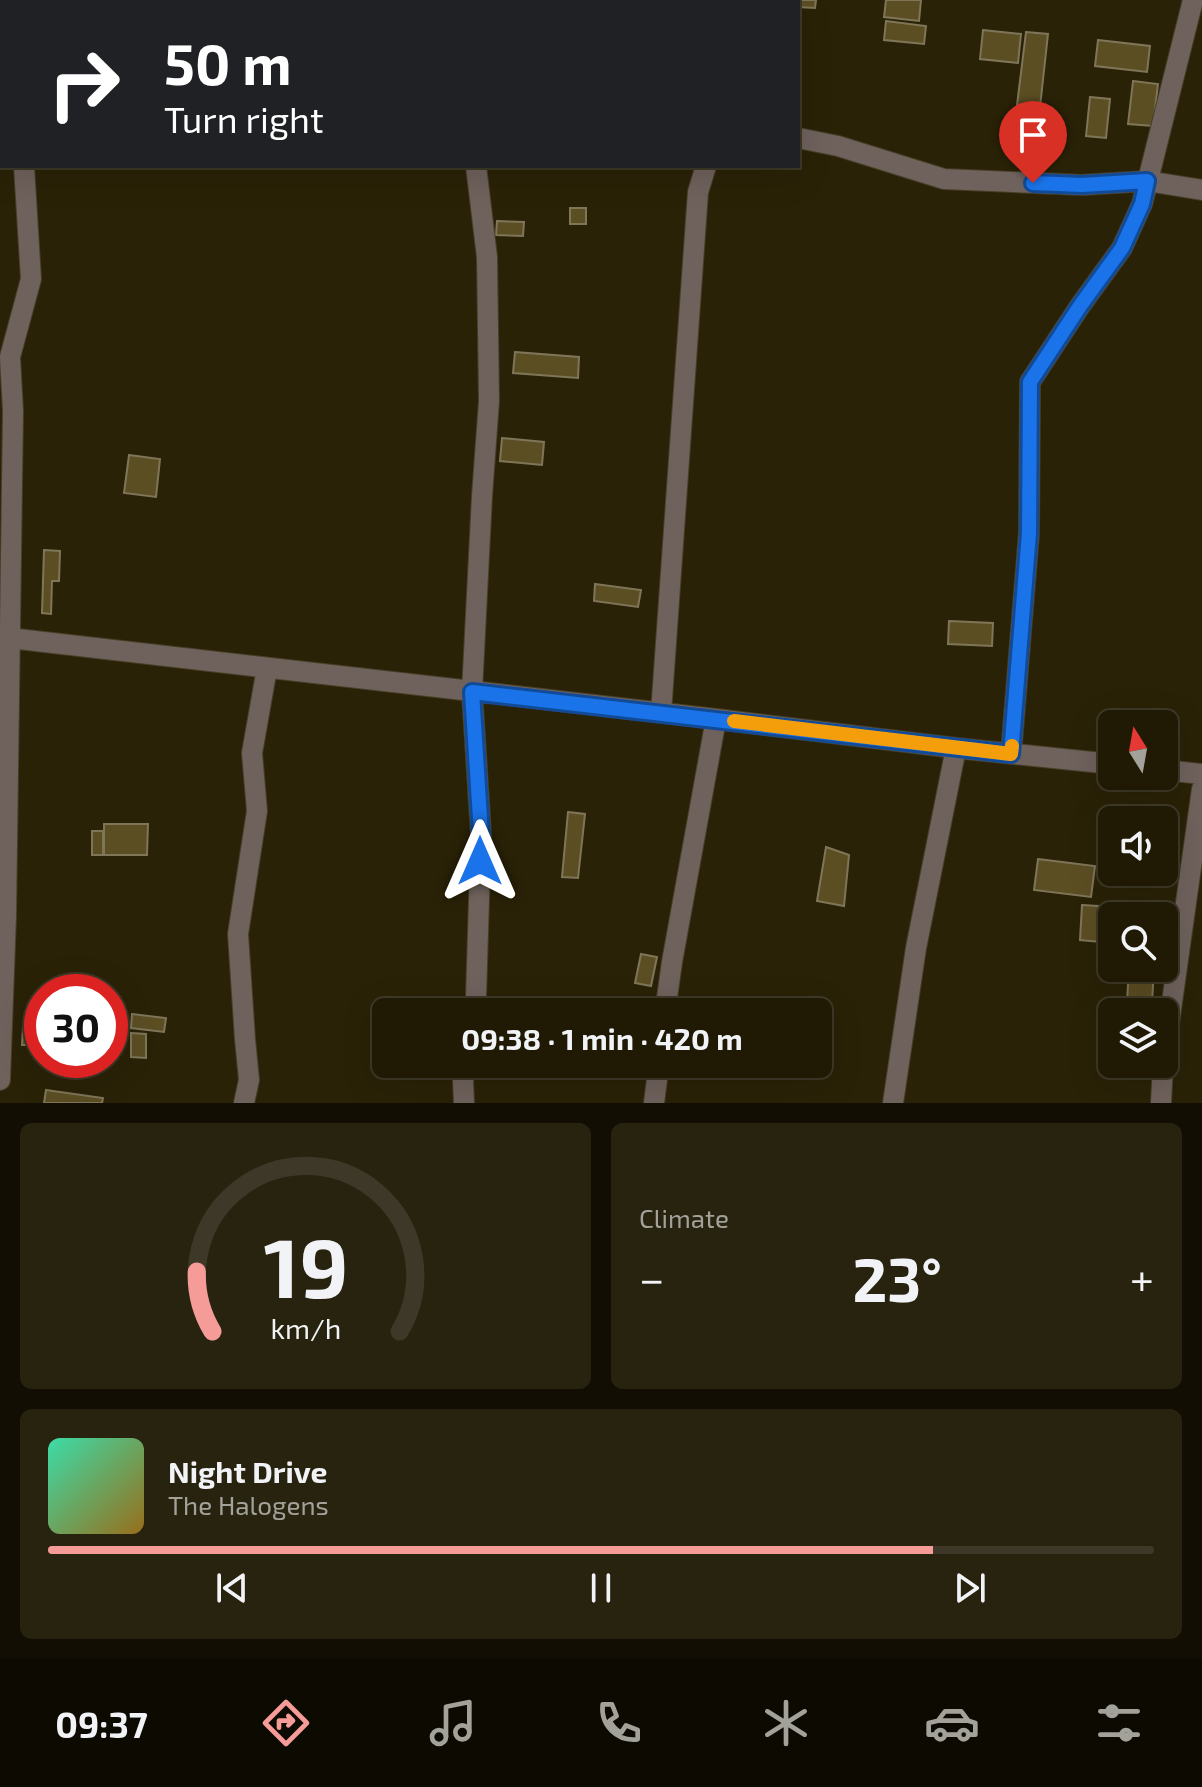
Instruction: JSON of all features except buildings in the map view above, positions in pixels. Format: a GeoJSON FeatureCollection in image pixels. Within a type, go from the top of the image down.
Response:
{"type":"FeatureCollection","features":[{"type":"Feature","properties":{"kind":"street"},"geometry":{"type":"LineString","coordinates":[[1011,754],[1029,533],[1030,382],[1122,248],[1142,204],[1193,0]]}},
{"type":"Feature","properties":{"kind":"street"},"geometry":{"type":"LineString","coordinates":[[800,138],[838,146],[944,179],[1082,185],[1147,181],[1202,190]]}},
{"type":"Feature","properties":{"kind":"street"},"geometry":{"type":"LineString","coordinates":[[0,1080],[6,916],[5,638],[13,411],[10,357],[31,279],[24,168]]}},
{"type":"Feature","properties":{"kind":"street"},"geometry":{"type":"LineString","coordinates":[[476,168],[487,257],[489,401],[472,692],[481,834],[476,998]]}},
{"type":"Feature","properties":{"kind":"street"},"geometry":{"type":"LineString","coordinates":[[661,713],[698,192],[705,168]]}},
{"type":"Feature","properties":{"kind":"street"},"geometry":{"type":"LineString","coordinates":[[5,638],[1098,763]]}},
{"type":"Feature","properties":{"kind":"street"},"geometry":{"type":"LineString","coordinates":[[244,1103],[249,1080],[238,934],[257,811],[252,753],[267,668]]}},
{"type":"Feature","properties":{"kind":"street"},"geometry":{"type":"LineString","coordinates":[[667,998],[716,719]]}},
{"type":"Feature","properties":{"kind":"street"},"geometry":{"type":"LineString","coordinates":[[893,1103],[916,948],[956,748]]}},
{"type":"Feature","properties":{"kind":"street"},"geometry":{"type":"LineString","coordinates":[[1178,771],[1202,774]]}},
{"type":"Feature","properties":{"kind":"street"},"geometry":{"type":"LineString","coordinates":[[1173,998],[1202,789]]}},
{"type":"Feature","properties":{"kind":"street"},"geometry":{"type":"LineString","coordinates":[[464,1078],[464,1103]]}},
{"type":"Feature","properties":{"kind":"street"},"geometry":{"type":"LineString","coordinates":[[654,1103],[657,1078]]}},
{"type":"Feature","properties":{"kind":"street"},"geometry":{"type":"LineString","coordinates":[[1161,1103],[1163,1078]]}},
{"type":"Feature","properties":{"kind":"slow traffic"},"geometry":{"type":"LineString","coordinates":[[734,721],[1011,754],[1012,746]]}},
{"type":"Feature","properties":{"kind":"route"},"geometry":{"type":"LineString","coordinates":[[480,861],[472,692],[1011,754],[1029,533],[1030,382],[1122,248],[1142,204],[1147,181],[1082,185],[1033,183]]}}]}
